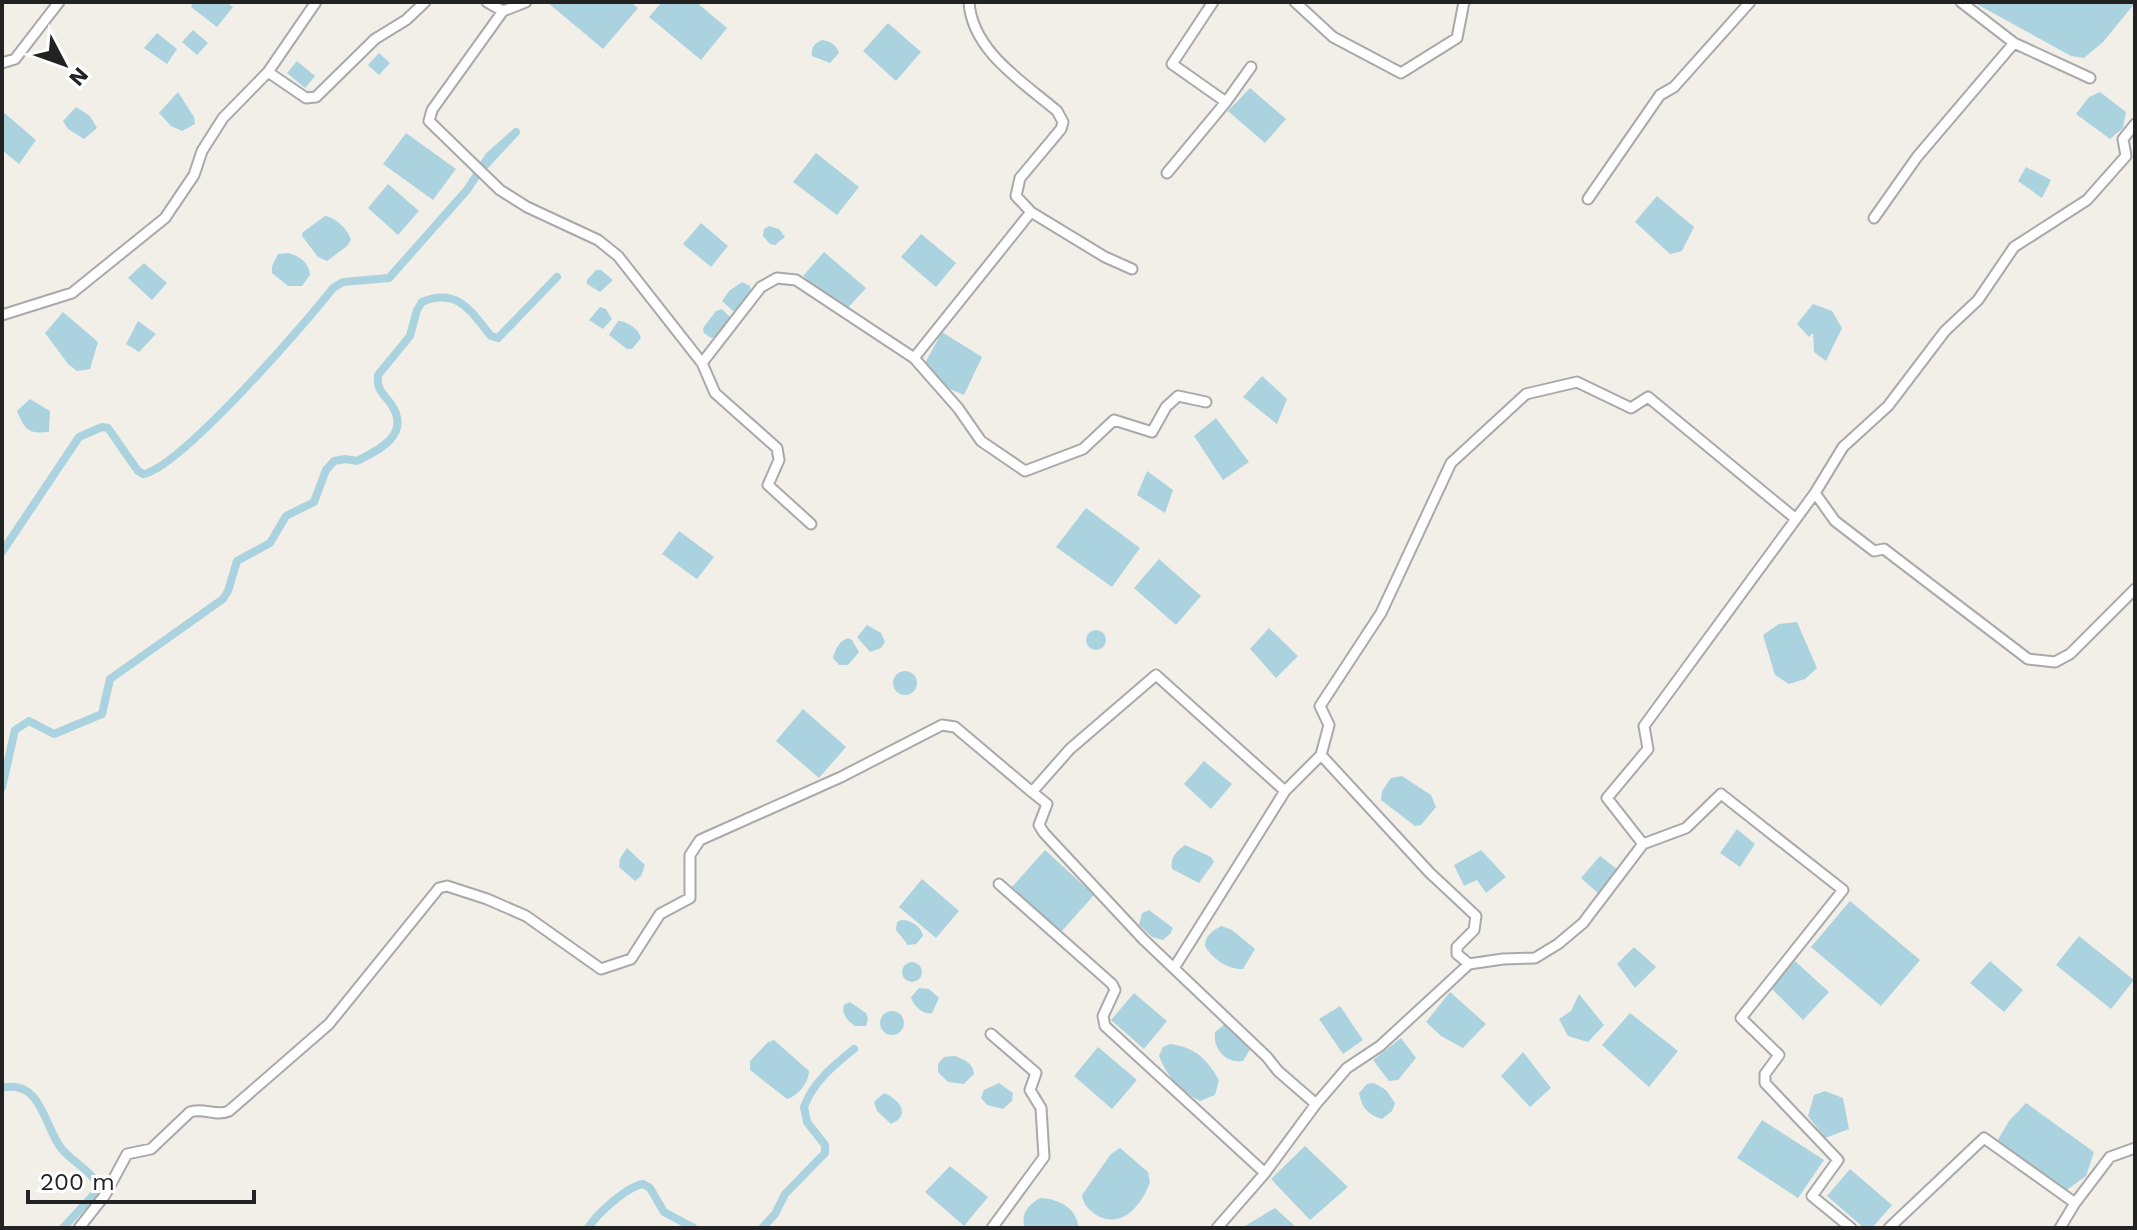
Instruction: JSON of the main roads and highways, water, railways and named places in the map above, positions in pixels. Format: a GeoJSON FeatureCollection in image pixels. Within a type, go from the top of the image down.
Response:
{"type":"FeatureCollection","features":[{"type":"Feature","properties":{"kind":"water"},"geometry":{"type":"Polygon","coordinates":[[[194,2],[226,2],[233,7],[217,27],[191,7],[194,2]]]}},
{"type":"Feature","properties":{"kind":"water"},"geometry":{"type":"Polygon","coordinates":[[[547,2],[630,2],[638,8],[603,49],[547,2]]]}},
{"type":"Feature","properties":{"kind":"water"},"geometry":{"type":"Polygon","coordinates":[[[662,2],[696,2],[727,28],[701,60],[649,17],[662,2]]]}},
{"type":"Feature","properties":{"kind":"water"},"geometry":{"type":"Polygon","coordinates":[[[1973,2],[2135,3],[2103,42],[2084,58],[2071,56],[1973,2]]]}},
{"type":"Feature","properties":{"kind":"water"},"geometry":{"type":"Polygon","coordinates":[[[888,23],[921,52],[896,81],[863,51],[888,23]]]}},
{"type":"Feature","properties":{"kind":"water"},"geometry":{"type":"Polygon","coordinates":[[[193,30],[208,43],[197,55],[182,42],[193,30]]]}},
{"type":"Feature","properties":{"kind":"water"},"geometry":{"type":"Polygon","coordinates":[[[157,33],[177,49],[167,64],[144,48],[157,33]]]}},
{"type":"Feature","properties":{"kind":"water"},"geometry":{"type":"Polygon","coordinates":[[[822,40],[833,44],[839,53],[830,63],[812,56],[814,46],[822,40]]]}},
{"type":"Feature","properties":{"kind":"water"},"geometry":{"type":"Polygon","coordinates":[[[379,53],[390,63],[379,75],[368,65],[379,53]]]}},
{"type":"Feature","properties":{"kind":"water"},"geometry":{"type":"Polygon","coordinates":[[[297,61],[315,76],[305,88],[287,73],[297,61]]]}},
{"type":"Feature","properties":{"kind":"water"},"geometry":{"type":"Polygon","coordinates":[[[1250,88],[1286,119],[1265,143],[1228,111],[1250,88]]]}},
{"type":"Feature","properties":{"kind":"water"},"geometry":{"type":"Polygon","coordinates":[[[178,92],[194,117],[195,124],[182,131],[171,126],[159,113],[178,92]]]}},
{"type":"Feature","properties":{"kind":"water"},"geometry":{"type":"Polygon","coordinates":[[[2100,92],[2126,112],[2123,128],[2110,139],[2076,114],[2089,97],[2100,92]]]}},
{"type":"Feature","properties":{"kind":"water"},"geometry":{"type":"Polygon","coordinates":[[[76,107],[90,116],[97,128],[84,139],[68,129],[63,121],[76,107]]]}},
{"type":"Feature","properties":{"kind":"water"},"geometry":{"type":"Polygon","coordinates":[[[2,111],[36,140],[19,164],[2,150],[2,111]]]}},
{"type":"Feature","properties":{"kind":"water"},"geometry":{"type":"Polygon","coordinates":[[[406,133],[456,169],[433,200],[383,164],[406,133]]]}},
{"type":"Feature","properties":{"kind":"water"},"geometry":{"type":"Polygon","coordinates":[[[816,153],[859,187],[837,215],[793,182],[816,153]]]}},
{"type":"Feature","properties":{"kind":"water"},"geometry":{"type":"Polygon","coordinates":[[[2026,167],[2051,180],[2042,198],[2018,181],[2026,167]]]}},
{"type":"Feature","properties":{"kind":"water"},"geometry":{"type":"Polygon","coordinates":[[[388,184],[419,211],[398,235],[368,208],[388,184]]]}},
{"type":"Feature","properties":{"kind":"water"},"geometry":{"type":"Polygon","coordinates":[[[1657,196],[1694,227],[1682,251],[1670,254],[1635,222],[1657,196]]]}},
{"type":"Feature","properties":{"kind":"water"},"geometry":{"type":"Polygon","coordinates":[[[325,216],[341,225],[351,240],[327,261],[318,257],[302,236],[325,216]]]}},
{"type":"Feature","properties":{"kind":"water"},"geometry":{"type":"Polygon","coordinates":[[[701,223],[728,246],[711,267],[683,244],[701,223]]]}},
{"type":"Feature","properties":{"kind":"water"},"geometry":{"type":"Polygon","coordinates":[[[769,226],[779,229],[785,237],[775,245],[763,236],[764,229],[769,226]]]}},
{"type":"Feature","properties":{"kind":"water"},"geometry":{"type":"Polygon","coordinates":[[[921,234],[956,263],[936,287],[901,257],[921,234]]]}},
{"type":"Feature","properties":{"kind":"water"},"geometry":{"type":"Polygon","coordinates":[[[824,252],[866,288],[845,311],[803,276],[824,252]]]}},
{"type":"Feature","properties":{"kind":"water"},"geometry":{"type":"Polygon","coordinates":[[[288,253],[308,266],[310,275],[302,286],[288,286],[272,273],[278,254],[288,253]]]}},
{"type":"Feature","properties":{"kind":"water"},"geometry":{"type":"Polygon","coordinates":[[[144,263],[167,283],[152,300],[128,278],[144,263]]]}},
{"type":"Feature","properties":{"kind":"water"},"geometry":{"type":"Polygon","coordinates":[[[596,270],[601,270],[613,280],[600,292],[587,284],[596,270]]]}},
{"type":"Feature","properties":{"kind":"water"},"geometry":{"type":"Polygon","coordinates":[[[742,282],[750,286],[751,292],[739,309],[733,311],[722,301],[729,291],[742,282]]]}},
{"type":"Feature","properties":{"kind":"water"},"geometry":{"type":"Polygon","coordinates":[[[1813,304],[1832,311],[1842,328],[1826,361],[1814,352],[1813,333],[1809,337],[1797,324],[1813,304]]]}},
{"type":"Feature","properties":{"kind":"water"},"geometry":{"type":"Polygon","coordinates":[[[600,307],[606,309],[612,319],[603,329],[589,320],[600,307]]]}},
{"type":"Feature","properties":{"kind":"water"},"geometry":{"type":"Polygon","coordinates":[[[722,309],[731,318],[717,336],[711,338],[703,328],[716,311],[722,309]]]}},
{"type":"Feature","properties":{"kind":"water"},"geometry":{"type":"Polygon","coordinates":[[[63,312],[98,342],[90,369],[77,371],[68,364],[45,333],[63,312]]]}},
{"type":"Feature","properties":{"kind":"water"},"geometry":{"type":"Polygon","coordinates":[[[138,321],[156,334],[139,352],[126,344],[138,321]]]}},
{"type":"Feature","properties":{"kind":"water"},"geometry":{"type":"Polygon","coordinates":[[[618,321],[632,326],[640,335],[632,349],[627,349],[609,335],[618,321]]]}},
{"type":"Feature","properties":{"kind":"water"},"geometry":{"type":"Polygon","coordinates":[[[942,332],[982,357],[964,395],[950,389],[925,363],[942,332]]]}},
{"type":"Feature","properties":{"kind":"water"},"geometry":{"type":"Polygon","coordinates":[[[1262,376],[1287,399],[1277,424],[1243,397],[1262,376]]]}},
{"type":"Feature","properties":{"kind":"water"},"geometry":{"type":"Polygon","coordinates":[[[30,399],[50,411],[49,432],[32,431],[22,423],[17,411],[30,399]]]}},
{"type":"Feature","properties":{"kind":"water"},"geometry":{"type":"Polygon","coordinates":[[[1216,418],[1249,462],[1223,480],[1194,436],[1216,418]]]}},
{"type":"Feature","properties":{"kind":"water"},"geometry":{"type":"Polygon","coordinates":[[[1147,471],[1173,490],[1165,513],[1137,495],[1147,471]]]}},
{"type":"Feature","properties":{"kind":"water"},"geometry":{"type":"Polygon","coordinates":[[[1086,508],[1140,548],[1112,587],[1056,547],[1086,508]]]}},
{"type":"Feature","properties":{"kind":"water"},"geometry":{"type":"Polygon","coordinates":[[[679,531],[714,557],[697,579],[662,554],[679,531]]]}},
{"type":"Feature","properties":{"kind":"water"},"geometry":{"type":"Polygon","coordinates":[[[1159,559],[1201,596],[1176,625],[1134,588],[1159,559]]]}},
{"type":"Feature","properties":{"kind":"water"},"geometry":{"type":"Polygon","coordinates":[[[1797,622],[1817,668],[1805,679],[1789,684],[1775,675],[1763,635],[1779,624],[1797,622]]]}},
{"type":"Feature","properties":{"kind":"water"},"geometry":{"type":"Polygon","coordinates":[[[867,625],[881,633],[885,642],[881,648],[870,652],[857,637],[867,625]]]}},
{"type":"Feature","properties":{"kind":"water"},"geometry":{"type":"Polygon","coordinates":[[[1269,628],[1298,656],[1276,678],[1250,649],[1269,628]]]}},
{"type":"Feature","properties":{"kind":"water"},"geometry":{"type":"Polygon","coordinates":[[[1096,630],[1103,633],[1106,640],[1103,647],[1096,650],[1089,647],[1086,640],[1089,633],[1096,630]]]}},
{"type":"Feature","properties":{"kind":"water"},"geometry":{"type":"Polygon","coordinates":[[[848,638],[859,652],[848,665],[839,665],[833,658],[836,649],[848,638]]]}},
{"type":"Feature","properties":{"kind":"water"},"geometry":{"type":"Polygon","coordinates":[[[905,671],[913,675],[917,683],[913,691],[905,695],[897,691],[893,683],[897,675],[905,671]]]}},
{"type":"Feature","properties":{"kind":"water"},"geometry":{"type":"Polygon","coordinates":[[[803,709],[846,747],[819,778],[776,741],[803,709]]]}},
{"type":"Feature","properties":{"kind":"water"},"geometry":{"type":"Polygon","coordinates":[[[1204,761],[1232,784],[1211,809],[1184,784],[1204,761]]]}},
{"type":"Feature","properties":{"kind":"water"},"geometry":{"type":"Polygon","coordinates":[[[1402,776],[1431,795],[1436,807],[1421,825],[1415,826],[1381,800],[1382,791],[1391,778],[1402,776]]]}},
{"type":"Feature","properties":{"kind":"water"},"geometry":{"type":"Polygon","coordinates":[[[1737,829],[1755,844],[1740,867],[1720,853],[1737,829]]]}},
{"type":"Feature","properties":{"kind":"water"},"geometry":{"type":"Polygon","coordinates":[[[1185,845],[1211,857],[1214,862],[1199,883],[1172,869],[1174,855],[1185,845]]]}},
{"type":"Feature","properties":{"kind":"water"},"geometry":{"type":"Polygon","coordinates":[[[627,848],[645,865],[641,876],[635,881],[619,867],[620,858],[627,848]]]}},
{"type":"Feature","properties":{"kind":"water"},"geometry":{"type":"Polygon","coordinates":[[[1045,850],[1094,895],[1061,932],[1012,887],[1045,850]]]}},
{"type":"Feature","properties":{"kind":"water"},"geometry":{"type":"Polygon","coordinates":[[[1481,850],[1506,877],[1486,893],[1477,880],[1464,886],[1454,865],[1481,850]]]}},
{"type":"Feature","properties":{"kind":"water"},"geometry":{"type":"Polygon","coordinates":[[[1600,856],[1618,870],[1599,894],[1581,878],[1600,856]]]}},
{"type":"Feature","properties":{"kind":"water"},"geometry":{"type":"Polygon","coordinates":[[[922,879],[959,911],[936,938],[899,907],[922,879]]]}},
{"type":"Feature","properties":{"kind":"water"},"geometry":{"type":"Polygon","coordinates":[[[1850,901],[1920,960],[1881,1006],[1811,947],[1850,901]]]}},
{"type":"Feature","properties":{"kind":"water"},"geometry":{"type":"Polygon","coordinates":[[[1149,910],[1173,928],[1163,940],[1152,937],[1139,925],[1142,913],[1149,910]]]}},
{"type":"Feature","properties":{"kind":"water"},"geometry":{"type":"Polygon","coordinates":[[[897,922],[912,922],[920,929],[923,936],[916,944],[908,945],[896,930],[897,922]]]}},
{"type":"Feature","properties":{"kind":"water"},"geometry":{"type":"Polygon","coordinates":[[[1221,926],[1232,930],[1255,949],[1243,969],[1221,963],[1205,946],[1210,934],[1221,926]]]}},
{"type":"Feature","properties":{"kind":"water"},"geometry":{"type":"Polygon","coordinates":[[[2079,936],[2134,980],[2111,1009],[2056,965],[2079,936]]]}},
{"type":"Feature","properties":{"kind":"water"},"geometry":{"type":"Polygon","coordinates":[[[1634,947],[1656,967],[1635,988],[1617,964],[1634,947]]]}},
{"type":"Feature","properties":{"kind":"water"},"geometry":{"type":"Polygon","coordinates":[[[1795,961],[1829,992],[1803,1020],[1771,988],[1795,961]]]}},
{"type":"Feature","properties":{"kind":"water"},"geometry":{"type":"Polygon","coordinates":[[[1990,961],[2023,990],[2004,1012],[1970,983],[1990,961]]]}},
{"type":"Feature","properties":{"kind":"water"},"geometry":{"type":"Polygon","coordinates":[[[912,962],[919,965],[922,972],[919,979],[912,982],[905,979],[902,972],[905,965],[912,962]]]}},
{"type":"Feature","properties":{"kind":"water"},"geometry":{"type":"Polygon","coordinates":[[[919,988],[929,989],[939,998],[932,1013],[922,1011],[912,1000],[919,988]]]}},
{"type":"Feature","properties":{"kind":"water"},"geometry":{"type":"Polygon","coordinates":[[[1450,992],[1486,1024],[1463,1048],[1441,1036],[1426,1022],[1450,992]]]}},
{"type":"Feature","properties":{"kind":"water"},"geometry":{"type":"Polygon","coordinates":[[[1134,993],[1167,1021],[1144,1049],[1111,1020],[1134,993]]]}},
{"type":"Feature","properties":{"kind":"water"},"geometry":{"type":"Polygon","coordinates":[[[1579,994],[1604,1025],[1588,1042],[1568,1036],[1559,1019],[1571,1011],[1579,994]]]}},
{"type":"Feature","properties":{"kind":"water"},"geometry":{"type":"Polygon","coordinates":[[[850,1002],[866,1013],[866,1026],[855,1026],[846,1017],[844,1005],[850,1002]]]}},
{"type":"Feature","properties":{"kind":"water"},"geometry":{"type":"Polygon","coordinates":[[[1340,1006],[1363,1040],[1343,1054],[1319,1019],[1340,1006]]]}},
{"type":"Feature","properties":{"kind":"water"},"geometry":{"type":"Polygon","coordinates":[[[892,1011],[901,1014],[904,1023],[901,1032],[892,1035],[883,1032],[880,1023],[883,1014],[892,1011]]]}},
{"type":"Feature","properties":{"kind":"water"},"geometry":{"type":"Polygon","coordinates":[[[1630,1013],[1678,1051],[1649,1087],[1602,1045],[1630,1013]]]}},
{"type":"Feature","properties":{"kind":"water"},"geometry":{"type":"Polygon","coordinates":[[[1229,1024],[1251,1048],[1243,1061],[1231,1060],[1218,1049],[1215,1032],[1229,1024]]]}},
{"type":"Feature","properties":{"kind":"water"},"geometry":{"type":"Polygon","coordinates":[[[1401,1038],[1416,1058],[1398,1080],[1389,1081],[1373,1060],[1401,1038]]]}},
{"type":"Feature","properties":{"kind":"water"},"geometry":{"type":"Polygon","coordinates":[[[774,1040],[809,1071],[802,1088],[787,1099],[750,1070],[750,1061],[768,1042],[774,1040]]]}},
{"type":"Feature","properties":{"kind":"water"},"geometry":{"type":"Polygon","coordinates":[[[1170,1044],[1187,1048],[1205,1060],[1219,1080],[1215,1095],[1200,1101],[1175,1082],[1159,1056],[1163,1047],[1170,1044]]]}},
{"type":"Feature","properties":{"kind":"water"},"geometry":{"type":"Polygon","coordinates":[[[1098,1047],[1137,1080],[1112,1109],[1074,1076],[1098,1047]]]}},
{"type":"Feature","properties":{"kind":"water"},"geometry":{"type":"Polygon","coordinates":[[[1523,1052],[1551,1088],[1530,1107],[1501,1076],[1523,1052]]]}},
{"type":"Feature","properties":{"kind":"water"},"geometry":{"type":"Polygon","coordinates":[[[955,1056],[968,1062],[973,1070],[974,1074],[964,1084],[948,1082],[938,1072],[938,1064],[944,1057],[955,1056]]]}},
{"type":"Feature","properties":{"kind":"water"},"geometry":{"type":"Polygon","coordinates":[[[999,1083],[1013,1093],[1012,1101],[1003,1109],[987,1105],[981,1098],[984,1090],[999,1083]]]}},
{"type":"Feature","properties":{"kind":"water"},"geometry":{"type":"Polygon","coordinates":[[[1374,1083],[1386,1090],[1395,1103],[1392,1111],[1382,1119],[1366,1110],[1359,1093],[1367,1084],[1374,1083]]]}},
{"type":"Feature","properties":{"kind":"water"},"geometry":{"type":"Polygon","coordinates":[[[1825,1091],[1843,1098],[1849,1129],[1825,1138],[1808,1116],[1814,1095],[1825,1091]]]}},
{"type":"Feature","properties":{"kind":"water"},"geometry":{"type":"Polygon","coordinates":[[[884,1093],[901,1107],[901,1116],[891,1124],[877,1111],[874,1102],[884,1093]]]}},
{"type":"Feature","properties":{"kind":"water"},"geometry":{"type":"Polygon","coordinates":[[[2026,1103],[2094,1152],[2086,1176],[2064,1192],[1996,1143],[2009,1121],[2026,1103]]]}},
{"type":"Feature","properties":{"kind":"water"},"geometry":{"type":"Polygon","coordinates":[[[1762,1120],[1824,1160],[1798,1198],[1737,1158],[1762,1120]]]}},
{"type":"Feature","properties":{"kind":"water"},"geometry":{"type":"Polygon","coordinates":[[[1305,1146],[1348,1187],[1310,1220],[1271,1179],[1305,1146]]]}},
{"type":"Feature","properties":{"kind":"water"},"geometry":{"type":"Polygon","coordinates":[[[1120,1148],[1148,1172],[1150,1182],[1142,1199],[1130,1213],[1105,1219],[1088,1208],[1082,1195],[1111,1154],[1120,1148]]]}},
{"type":"Feature","properties":{"kind":"water"},"geometry":{"type":"Polygon","coordinates":[[[950,1166],[988,1197],[964,1226],[925,1192],[950,1166]]]}},
{"type":"Feature","properties":{"kind":"water"},"geometry":{"type":"Polygon","coordinates":[[[1850,1169],[1892,1205],[1872,1228],[1864,1228],[1827,1196],[1850,1169]]]}},
{"type":"Feature","properties":{"kind":"water"},"geometry":{"type":"Polygon","coordinates":[[[1040,1198],[1066,1206],[1079,1228],[1025,1228],[1026,1210],[1040,1198]]]}},
{"type":"Feature","properties":{"kind":"water"},"geometry":{"type":"Polygon","coordinates":[[[1275,1208],[1297,1228],[1246,1228],[1245,1226],[1275,1208]]]}},
{"type":"Feature","properties":{"kind":"waterway"},"geometry":{"type":"LineString","coordinates":[[2,552],[79,437],[102,427],[108,428],[138,471],[143,474],[160,466],[212,422],[333,288],[343,282],[389,278],[467,190],[489,156],[516,132],[478,173]]}},
{"type":"Feature","properties":{"kind":"waterway"},"geometry":{"type":"LineString","coordinates":[[2,787],[15,730],[29,721],[54,734],[102,714],[110,679],[223,599],[237,561],[270,543],[286,516],[314,502],[326,470],[334,461],[357,461],[384,446],[398,424],[391,404],[379,387],[378,375],[410,336],[422,302],[434,298],[454,300],[470,311],[491,336],[498,338],[557,277]]}},
{"type":"Feature","properties":{"kind":"waterway"},"geometry":{"type":"LineString","coordinates":[[762,1228],[775,1214],[785,1194],[825,1153],[825,1145],[807,1122],[804,1107],[819,1082],[854,1049]]}},
{"type":"Feature","properties":{"kind":"waterway"},"geometry":{"type":"LineString","coordinates":[[2,1088],[15,1087],[33,1097],[61,1148],[97,1183],[97,1191],[63,1228]]}},
{"type":"Feature","properties":{"kind":"waterway"},"geometry":{"type":"LineString","coordinates":[[588,1228],[612,1202],[643,1184],[650,1188],[664,1212],[694,1228]]}}]}
